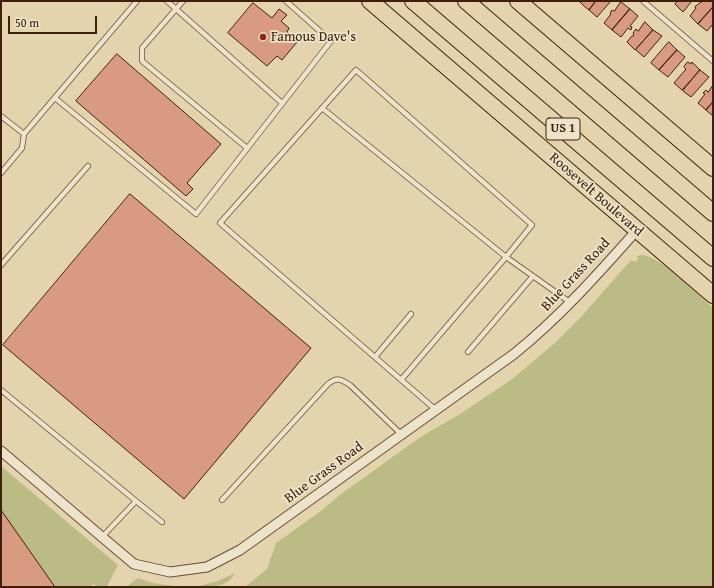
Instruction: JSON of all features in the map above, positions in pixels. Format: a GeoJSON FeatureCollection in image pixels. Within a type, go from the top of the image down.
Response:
{"type":"FeatureCollection","features":[{"type":"Feature","properties":{"kind":"highway","name":"Roosevelt Boulevard"},"geometry":{"type":"LineString","coordinates":[[370,1],[713,295]]}},
{"type":"Feature","properties":{"kind":"highway","name":"Roosevelt Boulevard"},"geometry":{"type":"LineString","coordinates":[[413,1],[713,258]]}},
{"type":"Feature","properties":{"kind":"highway","name":"US 1"},"geometry":{"type":"LineString","coordinates":[[466,1],[713,213]]}},
{"type":"Feature","properties":{"kind":"highway"},"geometry":{"type":"LineString","coordinates":[[518,1],[713,168]]}},
{"type":"Feature","properties":{"kind":"street","name":"Blue Grass Road"},"geometry":{"type":"LineString","coordinates":[[1,451],[134,564],[170,572],[207,567],[240,550],[514,354],[539,334],[571,303],[637,230]]}},
{"type":"Feature","properties":{"kind":"lane"},"geometry":{"type":"LineString","coordinates":[[1,173],[22,148],[24,134],[137,1]]}},
{"type":"Feature","properties":{"kind":"lane"},"geometry":{"type":"LineString","coordinates":[[167,1],[282,103]]}},
{"type":"Feature","properties":{"kind":"lane"},"geometry":{"type":"LineString","coordinates":[[183,1],[142,48],[142,60],[247,148]]}},
{"type":"Feature","properties":{"kind":"lane"},"geometry":{"type":"LineString","coordinates":[[55,98],[196,214],[330,41],[286,1]]}},
{"type":"Feature","properties":{"kind":"lane"},"geometry":{"type":"LineString","coordinates":[[643,1],[713,61]]}},
{"type":"Feature","properties":{"kind":"lane"},"geometry":{"type":"LineString","coordinates":[[401,380],[532,225],[356,70],[220,223],[401,380],[436,410]]}},
{"type":"Feature","properties":{"kind":"lane"},"geometry":{"type":"LineString","coordinates":[[322,108],[506,257],[571,303]]}},
{"type":"Feature","properties":{"kind":"lane"},"geometry":{"type":"LineString","coordinates":[[1,116],[24,134]]}},
{"type":"Feature","properties":{"kind":"lane"},"geometry":{"type":"LineString","coordinates":[[1,265],[88,166]]}},
{"type":"Feature","properties":{"kind":"lane"},"geometry":{"type":"LineString","coordinates":[[468,352],[533,276]]}},
{"type":"Feature","properties":{"kind":"lane"},"geometry":{"type":"LineString","coordinates":[[375,357],[411,314]]}},
{"type":"Feature","properties":{"kind":"lane"},"geometry":{"type":"LineString","coordinates":[[222,500],[328,384],[334,380],[341,380],[350,385],[401,434]]}},
{"type":"Feature","properties":{"kind":"lane"},"geometry":{"type":"LineString","coordinates":[[1,390],[162,522]]}},
{"type":"Feature","properties":{"kind":"lane"},"geometry":{"type":"LineString","coordinates":[[102,538],[136,501]]}},
{"type":"Feature","properties":{"kind":"green space"},"geometry":{"type":"Polygon","coordinates":[[[642,255],[650,257],[669,269],[713,308],[713,587],[245,587],[267,569],[276,543],[422,436],[460,414],[511,380],[556,342],[579,319],[631,260],[634,262],[638,260],[637,256],[642,255]]]}},
{"type":"Feature","properties":{"kind":"green space"},"geometry":{"type":"Polygon","coordinates":[[[1,466],[118,565],[107,586],[97,587],[94,584],[89,587],[55,587],[1,510],[1,466]]]}},
{"type":"Feature","properties":{"kind":"green space"},"geometry":{"type":"Polygon","coordinates":[[[235,573],[228,582],[218,586],[196,587],[218,581],[235,573]]]}},
{"type":"Feature","properties":{"kind":"green space"},"geometry":{"type":"Polygon","coordinates":[[[138,578],[158,584],[192,587],[126,587],[138,578]]]}},
{"type":"Feature","properties":{"kind":"building"},"geometry":{"type":"Polygon","coordinates":[[[596,1],[589,10],[580,2],[596,1]]]}},
{"type":"Feature","properties":{"kind":"building"},"geometry":{"type":"Polygon","coordinates":[[[596,1],[611,1],[597,17],[589,10],[596,1]]]}},
{"type":"Feature","properties":{"kind":"building"},"geometry":{"type":"Polygon","coordinates":[[[678,1],[692,1],[683,12],[675,4],[678,1]]]}},
{"type":"Feature","properties":{"kind":"building"},"geometry":{"type":"Polygon","coordinates":[[[703,1],[713,1],[713,7],[698,24],[690,16],[696,8],[695,7],[703,1]]]}},
{"type":"Feature","properties":{"kind":"building"},"geometry":{"type":"Polygon","coordinates":[[[621,2],[630,9],[612,30],[604,23],[611,14],[610,13],[612,10],[614,11],[621,2]]]}},
{"type":"Feature","properties":{"kind":"building","name":"Famous Dave's"},"geometry":{"type":"Polygon","coordinates":[[[253,3],[272,18],[279,9],[287,15],[281,21],[289,28],[287,32],[298,41],[282,60],[277,56],[267,66],[228,33],[253,3]]]}},
{"type":"Feature","properties":{"kind":"building"},"geometry":{"type":"Polygon","coordinates":[[[713,7],[713,24],[707,31],[698,24],[713,7]]]}},
{"type":"Feature","properties":{"kind":"building"},"geometry":{"type":"Polygon","coordinates":[[[630,9],[638,16],[630,26],[632,27],[631,30],[628,28],[621,37],[612,30],[630,9]]]}},
{"type":"Feature","properties":{"kind":"building"},"geometry":{"type":"Polygon","coordinates":[[[645,22],[653,30],[635,50],[627,42],[633,36],[636,29],[638,31],[645,22]]]}},
{"type":"Feature","properties":{"kind":"building"},"geometry":{"type":"Polygon","coordinates":[[[653,30],[662,36],[644,57],[636,50],[653,30]]]}},
{"type":"Feature","properties":{"kind":"building"},"geometry":{"type":"Polygon","coordinates":[[[669,42],[677,50],[659,70],[651,63],[669,42]]]}},
{"type":"Feature","properties":{"kind":"building"},"geometry":{"type":"Polygon","coordinates":[[[677,50],[685,57],[668,77],[659,70],[677,50]]]}},
{"type":"Feature","properties":{"kind":"building"},"geometry":{"type":"Polygon","coordinates":[[[117,54],[221,144],[187,183],[193,189],[186,196],[76,101],[117,54]]]}},
{"type":"Feature","properties":{"kind":"building"},"geometry":{"type":"Polygon","coordinates":[[[688,62],[691,64],[692,62],[700,70],[682,90],[674,83],[686,69],[684,67],[688,62]]]}},
{"type":"Feature","properties":{"kind":"building"},"geometry":{"type":"Polygon","coordinates":[[[700,70],[709,77],[691,97],[683,91],[700,70]]]}},
{"type":"Feature","properties":{"kind":"building"},"geometry":{"type":"Polygon","coordinates":[[[713,85],[713,102],[706,110],[698,103],[705,94],[703,93],[706,90],[708,92],[713,85]]]}},
{"type":"Feature","properties":{"kind":"building"},"geometry":{"type":"Polygon","coordinates":[[[713,102],[713,116],[706,110],[713,102]]]}},
{"type":"Feature","properties":{"kind":"building"},"geometry":{"type":"Polygon","coordinates":[[[130,194],[311,348],[184,499],[3,345],[130,194]]]}},
{"type":"Feature","properties":{"kind":"building"},"geometry":{"type":"Polygon","coordinates":[[[1,510],[55,587],[1,587],[1,510]]]}},
{"type":"Feature","properties":{"kind":"place","name":"Famous Dave's"},"geometry":{"type":"Point","coordinates":[263,37]}}]}
